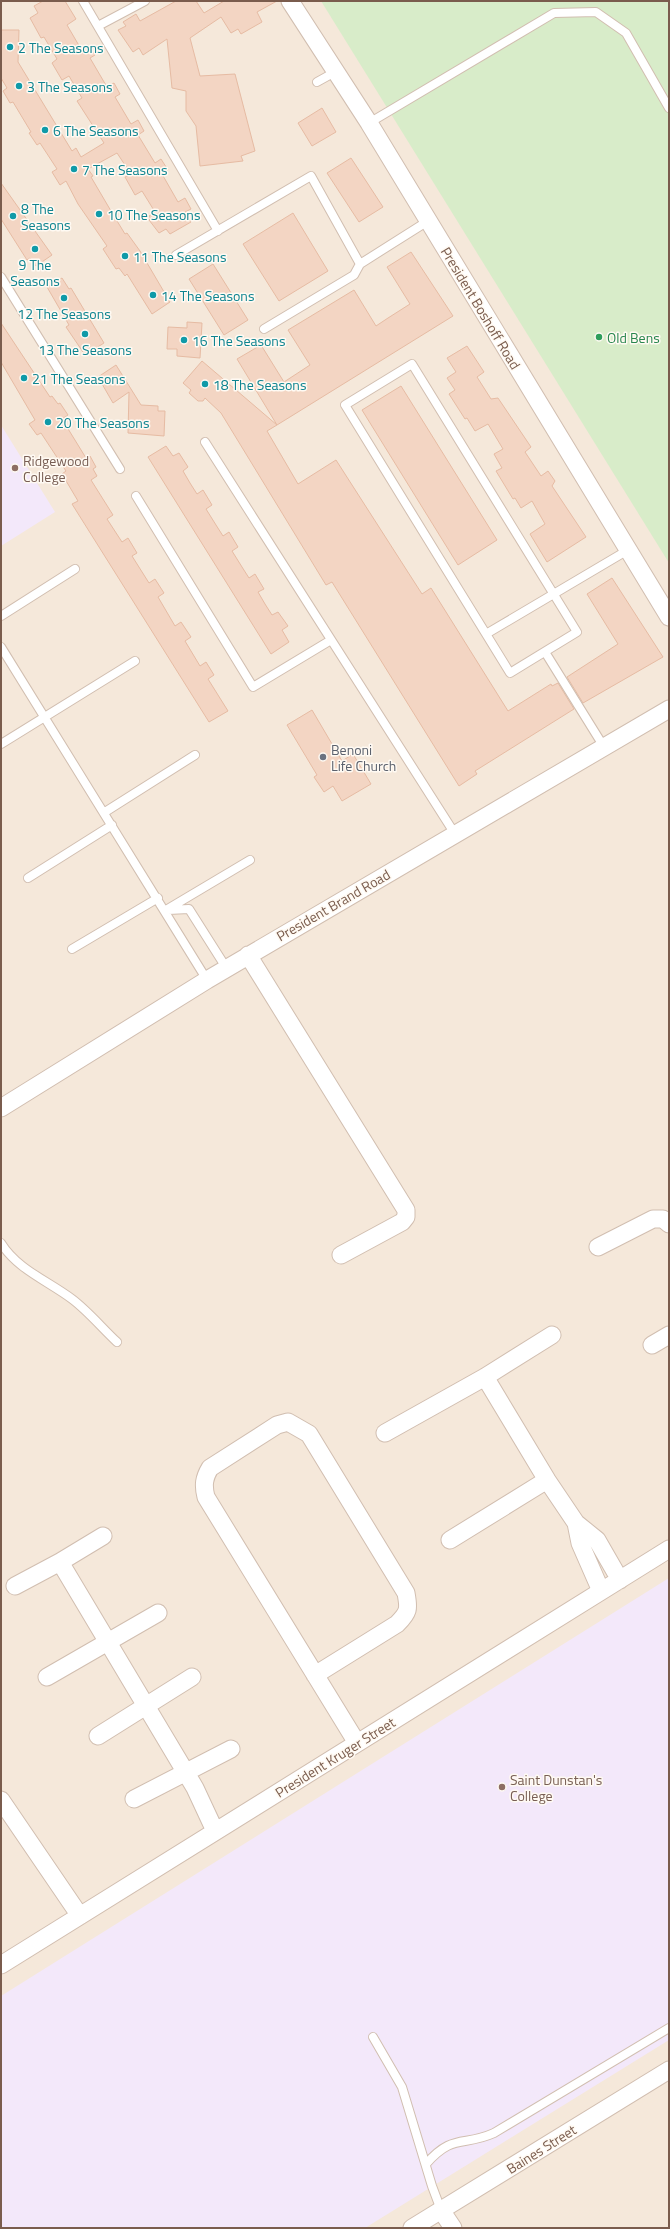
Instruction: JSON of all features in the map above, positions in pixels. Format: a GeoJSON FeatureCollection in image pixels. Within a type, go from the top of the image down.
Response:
{"type":"FeatureCollection","features":[{"type":"Feature","properties":{"kind":"street","name":"President Boshoff Road"},"geometry":{"type":"LineString","coordinates":[[290,1],[369,123],[669,617]]}},
{"type":"Feature","properties":{"kind":"street","name":"President Brand Road"},"geometry":{"type":"LineString","coordinates":[[1,1108],[248,955],[669,708]]}},
{"type":"Feature","properties":{"kind":"street"},"geometry":{"type":"LineString","coordinates":[[248,955],[406,1210],[406,1217],[402,1222],[341,1255]]}},
{"type":"Feature","properties":{"kind":"street"},"geometry":{"type":"LineString","coordinates":[[598,1247],[653,1219],[662,1219],[669,1224]]}},
{"type":"Feature","properties":{"kind":"street"},"geometry":{"type":"LineString","coordinates":[[385,1433],[485,1377],[552,1335]]}},
{"type":"Feature","properties":{"kind":"street"},"geometry":{"type":"LineString","coordinates":[[652,1345],[669,1335]]}},
{"type":"Feature","properties":{"kind":"street"},"geometry":{"type":"LineString","coordinates":[[485,1377],[547,1480],[576,1522],[597,1540],[620,1580]]}},
{"type":"Feature","properties":{"kind":"street"},"geometry":{"type":"LineString","coordinates":[[315,1675],[397,1624],[406,1615],[408,1606],[406,1593],[309,1434],[288,1422],[277,1425],[210,1468],[204,1478],[206,1497],[315,1675],[357,1743]]}},
{"type":"Feature","properties":{"kind":"street"},"geometry":{"type":"LineString","coordinates":[[450,1540],[547,1480]]}},
{"type":"Feature","properties":{"kind":"street"},"geometry":{"type":"LineString","coordinates":[[576,1522],[580,1543],[601,1591]]}},
{"type":"Feature","properties":{"kind":"street"},"geometry":{"type":"LineString","coordinates":[[15,1586],[60,1562],[103,1536]]}},
{"type":"Feature","properties":{"kind":"street","name":"President Kruger Street"},"geometry":{"type":"LineString","coordinates":[[1,1965],[669,1550]]}},
{"type":"Feature","properties":{"kind":"street"},"geometry":{"type":"LineString","coordinates":[[60,1562],[186,1772],[215,1832]]}},
{"type":"Feature","properties":{"kind":"street"},"geometry":{"type":"LineString","coordinates":[[47,1677],[158,1613]]}},
{"type":"Feature","properties":{"kind":"street"},"geometry":{"type":"LineString","coordinates":[[98,1736],[192,1677]]}},
{"type":"Feature","properties":{"kind":"street"},"geometry":{"type":"LineString","coordinates":[[134,1800],[231,1749]]}},
{"type":"Feature","properties":{"kind":"street"},"geometry":{"type":"LineString","coordinates":[[1,1800],[80,1916]]}},
{"type":"Feature","properties":{"kind":"street","name":"Baines Street"},"geometry":{"type":"LineString","coordinates":[[412,2228],[669,2070]]}},
{"type":"Feature","properties":{"kind":"street"},"geometry":{"type":"LineString","coordinates":[[441,2210],[453,2228]]}},
{"type":"Feature","properties":{"kind":"lane"},"geometry":{"type":"LineString","coordinates":[[83,1],[218,231]]}},
{"type":"Feature","properties":{"kind":"lane"},"geometry":{"type":"LineString","coordinates":[[98,26],[145,1]]}},
{"type":"Feature","properties":{"kind":"lane"},"geometry":{"type":"LineString","coordinates":[[369,123],[554,14],[596,12],[626,33],[669,108]]}},
{"type":"Feature","properties":{"kind":"lane"},"geometry":{"type":"LineString","coordinates":[[317,82],[335,72]]}},
{"type":"Feature","properties":{"kind":"lane"},"geometry":{"type":"LineString","coordinates":[[176,255],[311,176],[360,264]]}},
{"type":"Feature","properties":{"kind":"lane"},"geometry":{"type":"LineString","coordinates":[[264,328],[354,275],[360,264],[428,221]]}},
{"type":"Feature","properties":{"kind":"lane"},"geometry":{"type":"LineString","coordinates":[[1,276],[120,469]]}},
{"type":"Feature","properties":{"kind":"lane"},"geometry":{"type":"LineString","coordinates":[[412,364],[577,632],[510,673],[486,634],[345,405],[412,364]]}},
{"type":"Feature","properties":{"kind":"lane"},"geometry":{"type":"LineString","coordinates":[[205,442],[455,834]]}},
{"type":"Feature","properties":{"kind":"lane"},"geometry":{"type":"LineString","coordinates":[[136,496],[253,687],[331,640]]}},
{"type":"Feature","properties":{"kind":"lane"},"geometry":{"type":"LineString","coordinates":[[486,634],[628,550]]}},
{"type":"Feature","properties":{"kind":"lane"},"geometry":{"type":"LineString","coordinates":[[1,616],[75,569]]}},
{"type":"Feature","properties":{"kind":"lane"},"geometry":{"type":"LineString","coordinates":[[1,647],[166,910],[207,980]]}},
{"type":"Feature","properties":{"kind":"lane"},"geometry":{"type":"LineString","coordinates":[[545,652],[604,747]]}},
{"type":"Feature","properties":{"kind":"lane"},"geometry":{"type":"LineString","coordinates":[[1,744],[135,661]]}},
{"type":"Feature","properties":{"kind":"lane"},"geometry":{"type":"LineString","coordinates":[[104,812],[195,755]]}},
{"type":"Feature","properties":{"kind":"lane"},"geometry":{"type":"LineString","coordinates":[[28,878],[112,825]]}},
{"type":"Feature","properties":{"kind":"lane"},"geometry":{"type":"LineString","coordinates":[[166,910],[250,860]]}},
{"type":"Feature","properties":{"kind":"lane"},"geometry":{"type":"LineString","coordinates":[[72,949],[158,898]]}},
{"type":"Feature","properties":{"kind":"lane"},"geometry":{"type":"LineString","coordinates":[[166,910],[189,909],[227,969]]}},
{"type":"Feature","properties":{"kind":"lane"},"geometry":{"type":"LineString","coordinates":[[1,1243],[8,1254],[22,1266],[73,1300],[116,1342]]}},
{"type":"Feature","properties":{"kind":"lane"},"geometry":{"type":"LineString","coordinates":[[426,2164],[443,2147],[452,2143],[484,2138],[494,2133],[669,2028]]}},
{"type":"Feature","properties":{"kind":"lane"},"geometry":{"type":"LineString","coordinates":[[373,2037],[402,2087],[441,2210]]}},
{"type":"Feature","properties":{"kind":"shaded area"},"geometry":{"type":"Polygon","coordinates":[[[1,1],[669,1],[669,2228],[1,2228],[1,1]]]}},
{"type":"Feature","properties":{"kind":"shaded area","name":"Ridgewood College"},"geometry":{"type":"Polygon","coordinates":[[[1,425],[55,512],[1,546],[1,425]]]}},
{"type":"Feature","properties":{"kind":"shaded area","name":"Saint Dunstan's College"},"geometry":{"type":"Polygon","coordinates":[[[669,1578],[669,2040],[365,2228],[1,2228],[1,1996],[669,1578]]]}},
{"type":"Feature","properties":{"kind":"green space","name":"Old Bens"},"geometry":{"type":"Polygon","coordinates":[[[321,1],[669,1],[669,563],[321,1]]]}},
{"type":"Feature","properties":{"kind":"building"},"geometry":{"type":"Polygon","coordinates":[[[43,1],[65,1],[76,19],[67,25],[81,49],[88,45],[95,55],[90,58],[107,87],[114,83],[120,94],[115,97],[131,124],[138,120],[144,131],[138,135],[155,163],[161,159],[168,170],[162,174],[178,202],[185,198],[191,209],[185,212],[191,222],[170,234],[166,229],[159,233],[149,220],[151,219],[149,216],[155,212],[142,191],[135,195],[125,177],[131,174],[117,153],[88,169],[93,176],[91,177],[125,234],[127,233],[140,251],[170,302],[152,314],[127,274],[125,276],[119,268],[116,269],[103,249],[107,246],[78,204],[66,181],[60,185],[52,172],[57,169],[40,143],[37,145],[13,102],[10,103],[3,91],[7,88],[1,78],[1,30],[19,30],[18,62],[72,151],[76,148],[81,157],[104,143],[77,101],[82,98],[69,76],[62,80],[52,63],[57,59],[44,37],[41,38],[30,18],[38,13],[34,6],[43,1]]]}},
{"type":"Feature","properties":{"kind":"building"},"geometry":{"type":"Polygon","coordinates":[[[176,1],[196,1],[204,13],[224,1],[277,1],[257,12],[262,22],[241,34],[238,29],[231,33],[221,17],[190,38],[200,76],[235,74],[255,151],[241,156],[243,161],[200,166],[196,126],[186,111],[186,91],[172,88],[167,39],[143,55],[139,48],[133,52],[118,30],[126,26],[123,22],[136,14],[140,21],[176,1]]]}},
{"type":"Feature","properties":{"kind":"building"},"geometry":{"type":"Polygon","coordinates":[[[322,108],[336,132],[312,146],[298,123],[322,108]]]}},
{"type":"Feature","properties":{"kind":"building"},"geometry":{"type":"Polygon","coordinates":[[[351,158],[383,207],[359,222],[327,173],[351,158]]]}},
{"type":"Feature","properties":{"kind":"building"},"geometry":{"type":"Polygon","coordinates":[[[1,183],[52,255],[36,266],[30,258],[27,260],[1,219],[1,183]]]}},
{"type":"Feature","properties":{"kind":"building"},"geometry":{"type":"Polygon","coordinates":[[[293,213],[328,271],[279,301],[243,244],[293,213]]]}},
{"type":"Feature","properties":{"kind":"building"},"geometry":{"type":"Polygon","coordinates":[[[411,252],[453,316],[277,425],[237,359],[261,345],[284,382],[310,365],[288,330],[354,290],[376,326],[410,304],[387,267],[411,252]]]}},
{"type":"Feature","properties":{"kind":"building"},"geometry":{"type":"Polygon","coordinates":[[[213,264],[248,320],[224,335],[189,279],[213,264]]]}},
{"type":"Feature","properties":{"kind":"building"},"geometry":{"type":"Polygon","coordinates":[[[62,278],[69,289],[71,288],[104,343],[85,355],[66,327],[69,325],[47,287],[62,278]]]}},
{"type":"Feature","properties":{"kind":"building","name":"16 The Seasons"},"geometry":{"type":"Polygon","coordinates":[[[187,322],[202,323],[200,358],[177,356],[177,349],[167,349],[168,327],[187,328],[187,322]]]}},
{"type":"Feature","properties":{"kind":"building"},"geometry":{"type":"Polygon","coordinates":[[[1,323],[50,397],[52,396],[58,404],[60,403],[68,415],[62,419],[86,458],[90,456],[96,467],[93,469],[97,476],[91,480],[113,515],[107,519],[122,542],[128,538],[137,553],[132,556],[149,583],[155,579],[164,593],[158,597],[175,626],[181,622],[191,637],[185,641],[200,666],[206,662],[214,675],[208,679],[228,711],[209,722],[72,504],[78,501],[62,474],[66,471],[41,433],[37,435],[29,424],[35,420],[1,362],[1,323]]]}},
{"type":"Feature","properties":{"kind":"building"},"geometry":{"type":"Polygon","coordinates":[[[467,346],[484,372],[477,377],[491,399],[498,398],[531,447],[525,452],[541,476],[548,471],[555,481],[552,486],[586,537],[547,562],[530,534],[545,524],[532,501],[521,508],[515,498],[513,499],[496,471],[502,468],[494,454],[503,449],[488,424],[475,431],[467,418],[465,419],[449,394],[455,390],[447,378],[456,372],[447,358],[467,346]]]}},
{"type":"Feature","properties":{"kind":"building"},"geometry":{"type":"Polygon","coordinates":[[[202,361],[277,425],[267,431],[298,484],[336,460],[422,594],[431,588],[508,711],[551,684],[552,686],[558,683],[574,709],[475,771],[477,774],[459,786],[332,582],[326,585],[221,413],[205,398],[203,401],[198,401],[189,393],[191,390],[183,383],[202,361]]]}},
{"type":"Feature","properties":{"kind":"building"},"geometry":{"type":"Polygon","coordinates":[[[116,365],[141,405],[158,406],[158,411],[165,411],[164,436],[128,433],[129,392],[113,403],[98,377],[116,365]]]}},
{"type":"Feature","properties":{"kind":"building"},"geometry":{"type":"Polygon","coordinates":[[[401,386],[497,540],[458,565],[362,410],[401,386]]]}},
{"type":"Feature","properties":{"kind":"building"},"geometry":{"type":"Polygon","coordinates":[[[166,446],[173,456],[179,453],[188,467],[183,471],[197,494],[203,490],[212,505],[206,509],[223,536],[229,532],[238,547],[232,551],[249,578],[255,574],[264,589],[258,592],[272,615],[278,612],[288,626],[282,630],[289,642],[271,654],[148,457],[166,446]]]}},
{"type":"Feature","properties":{"kind":"building"},"geometry":{"type":"Polygon","coordinates":[[[612,578],[663,657],[583,703],[567,677],[618,644],[587,594],[612,578]]]}},
{"type":"Feature","properties":{"kind":"building","name":"Benoni Life Church"},"geometry":{"type":"Polygon","coordinates":[[[312,710],[342,761],[353,754],[371,784],[342,801],[333,786],[324,792],[314,777],[317,775],[287,725],[312,710]]]}},
{"type":"Feature","properties":{"kind":"place","name":"2 The Seasons"},"geometry":{"type":"Point","coordinates":[10,47]}},
{"type":"Feature","properties":{"kind":"place","name":"3 The Seasons"},"geometry":{"type":"Point","coordinates":[19,86]}},
{"type":"Feature","properties":{"kind":"place","name":"6 The Seasons"},"geometry":{"type":"Point","coordinates":[45,130]}},
{"type":"Feature","properties":{"kind":"place","name":"7 The Seasons"},"geometry":{"type":"Point","coordinates":[74,169]}},
{"type":"Feature","properties":{"kind":"place","name":"10 The Seasons"},"geometry":{"type":"Point","coordinates":[99,214]}},
{"type":"Feature","properties":{"kind":"place","name":"8 The Seasons"},"geometry":{"type":"Point","coordinates":[13,216]}},
{"type":"Feature","properties":{"kind":"place","name":"9 The Seasons"},"geometry":{"type":"Point","coordinates":[35,249]}},
{"type":"Feature","properties":{"kind":"place","name":"11 The Seasons"},"geometry":{"type":"Point","coordinates":[125,256]}},
{"type":"Feature","properties":{"kind":"place","name":"14 The Seasons"},"geometry":{"type":"Point","coordinates":[153,295]}},
{"type":"Feature","properties":{"kind":"place","name":"12 The Seasons"},"geometry":{"type":"Point","coordinates":[64,298]}},
{"type":"Feature","properties":{"kind":"place","name":"13 The Seasons"},"geometry":{"type":"Point","coordinates":[85,334]}},
{"type":"Feature","properties":{"kind":"place","name":"Old Bens"},"geometry":{"type":"Point","coordinates":[599,337]}},
{"type":"Feature","properties":{"kind":"place","name":"16 The Seasons"},"geometry":{"type":"Point","coordinates":[184,340]}},
{"type":"Feature","properties":{"kind":"place","name":"21 The Seasons"},"geometry":{"type":"Point","coordinates":[24,378]}},
{"type":"Feature","properties":{"kind":"place","name":"18 The Seasons"},"geometry":{"type":"Point","coordinates":[205,384]}},
{"type":"Feature","properties":{"kind":"place","name":"20 The Seasons"},"geometry":{"type":"Point","coordinates":[48,422]}},
{"type":"Feature","properties":{"kind":"place","name":"Ridgewood College"},"geometry":{"type":"Point","coordinates":[15,468]}},
{"type":"Feature","properties":{"kind":"place","name":"Benoni Life Church"},"geometry":{"type":"Point","coordinates":[323,757]}},
{"type":"Feature","properties":{"kind":"place","name":"Saint Dunstan's College"},"geometry":{"type":"Point","coordinates":[502,1787]}}]}
